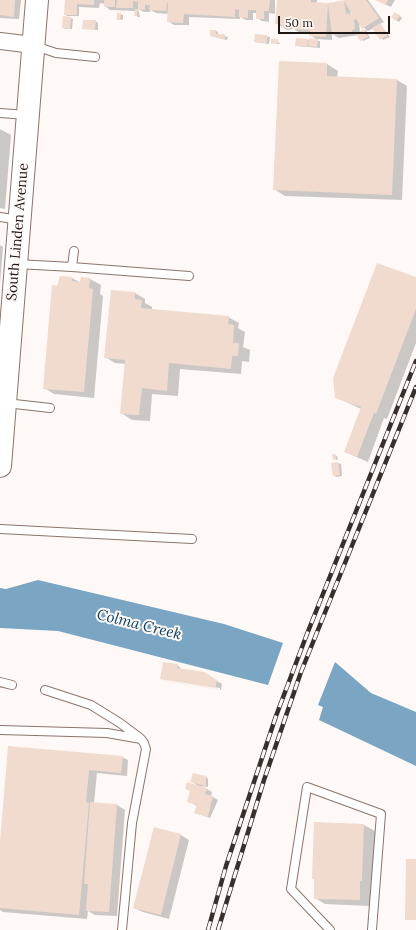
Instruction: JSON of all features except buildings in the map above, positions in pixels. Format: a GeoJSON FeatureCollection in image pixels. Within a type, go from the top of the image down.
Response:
{"type":"FeatureCollection","features":[{"type":"Feature","properties":{"kind":"street","name":"South Linden Avenue"},"geometry":{"type":"LineString","coordinates":[[0,466],[5,403],[4,364],[6,322],[16,264],[10,219],[28,115],[37,0]]}},
{"type":"Feature","properties":{"kind":"street"},"geometry":{"type":"LineString","coordinates":[[0,41],[33,46]]}},
{"type":"Feature","properties":{"kind":"lane"},"geometry":{"type":"LineString","coordinates":[[33,46],[56,53],[95,57]]}},
{"type":"Feature","properties":{"kind":"lane"},"geometry":{"type":"LineString","coordinates":[[0,113],[28,115]]}},
{"type":"Feature","properties":{"kind":"lane"},"geometry":{"type":"LineString","coordinates":[[72,267],[74,251]]}},
{"type":"Feature","properties":{"kind":"lane"},"geometry":{"type":"LineString","coordinates":[[16,264],[189,276]]}},
{"type":"Feature","properties":{"kind":"lane"},"geometry":{"type":"LineString","coordinates":[[5,403],[50,408]]}},
{"type":"Feature","properties":{"kind":"lane"},"geometry":{"type":"LineString","coordinates":[[0,529],[192,539]]}},
{"type":"Feature","properties":{"kind":"lane"},"geometry":{"type":"LineString","coordinates":[[0,682],[12,685]]}},
{"type":"Feature","properties":{"kind":"lane"},"geometry":{"type":"LineString","coordinates":[[45,690],[92,704],[141,739],[146,749],[132,823],[122,930]]}},
{"type":"Feature","properties":{"kind":"lane"},"geometry":{"type":"LineString","coordinates":[[0,730],[107,733],[141,739]]}},
{"type":"Feature","properties":{"kind":"lane"},"geometry":{"type":"LineString","coordinates":[[330,930],[291,889],[307,787],[381,814],[372,930]]}},
{"type":"Feature","properties":{"kind":"water","name":"Colma Creek"},"geometry":{"type":"Polygon","coordinates":[[[38,580],[224,624],[283,643],[268,685],[58,631],[0,628],[0,588],[6,589],[38,580]]]}},
{"type":"Feature","properties":{"kind":"water"},"geometry":{"type":"Polygon","coordinates":[[[335,662],[371,693],[416,712],[416,766],[319,720],[323,707],[318,705],[335,662]]]}},
{"type":"Feature","properties":{"kind":"railway"},"geometry":{"type":"LineString","coordinates":[[208,930],[226,866],[276,716],[307,634],[416,361]]}},
{"type":"Feature","properties":{"kind":"railway"},"geometry":{"type":"LineString","coordinates":[[218,930],[264,780],[301,672],[416,387]]}}]}
